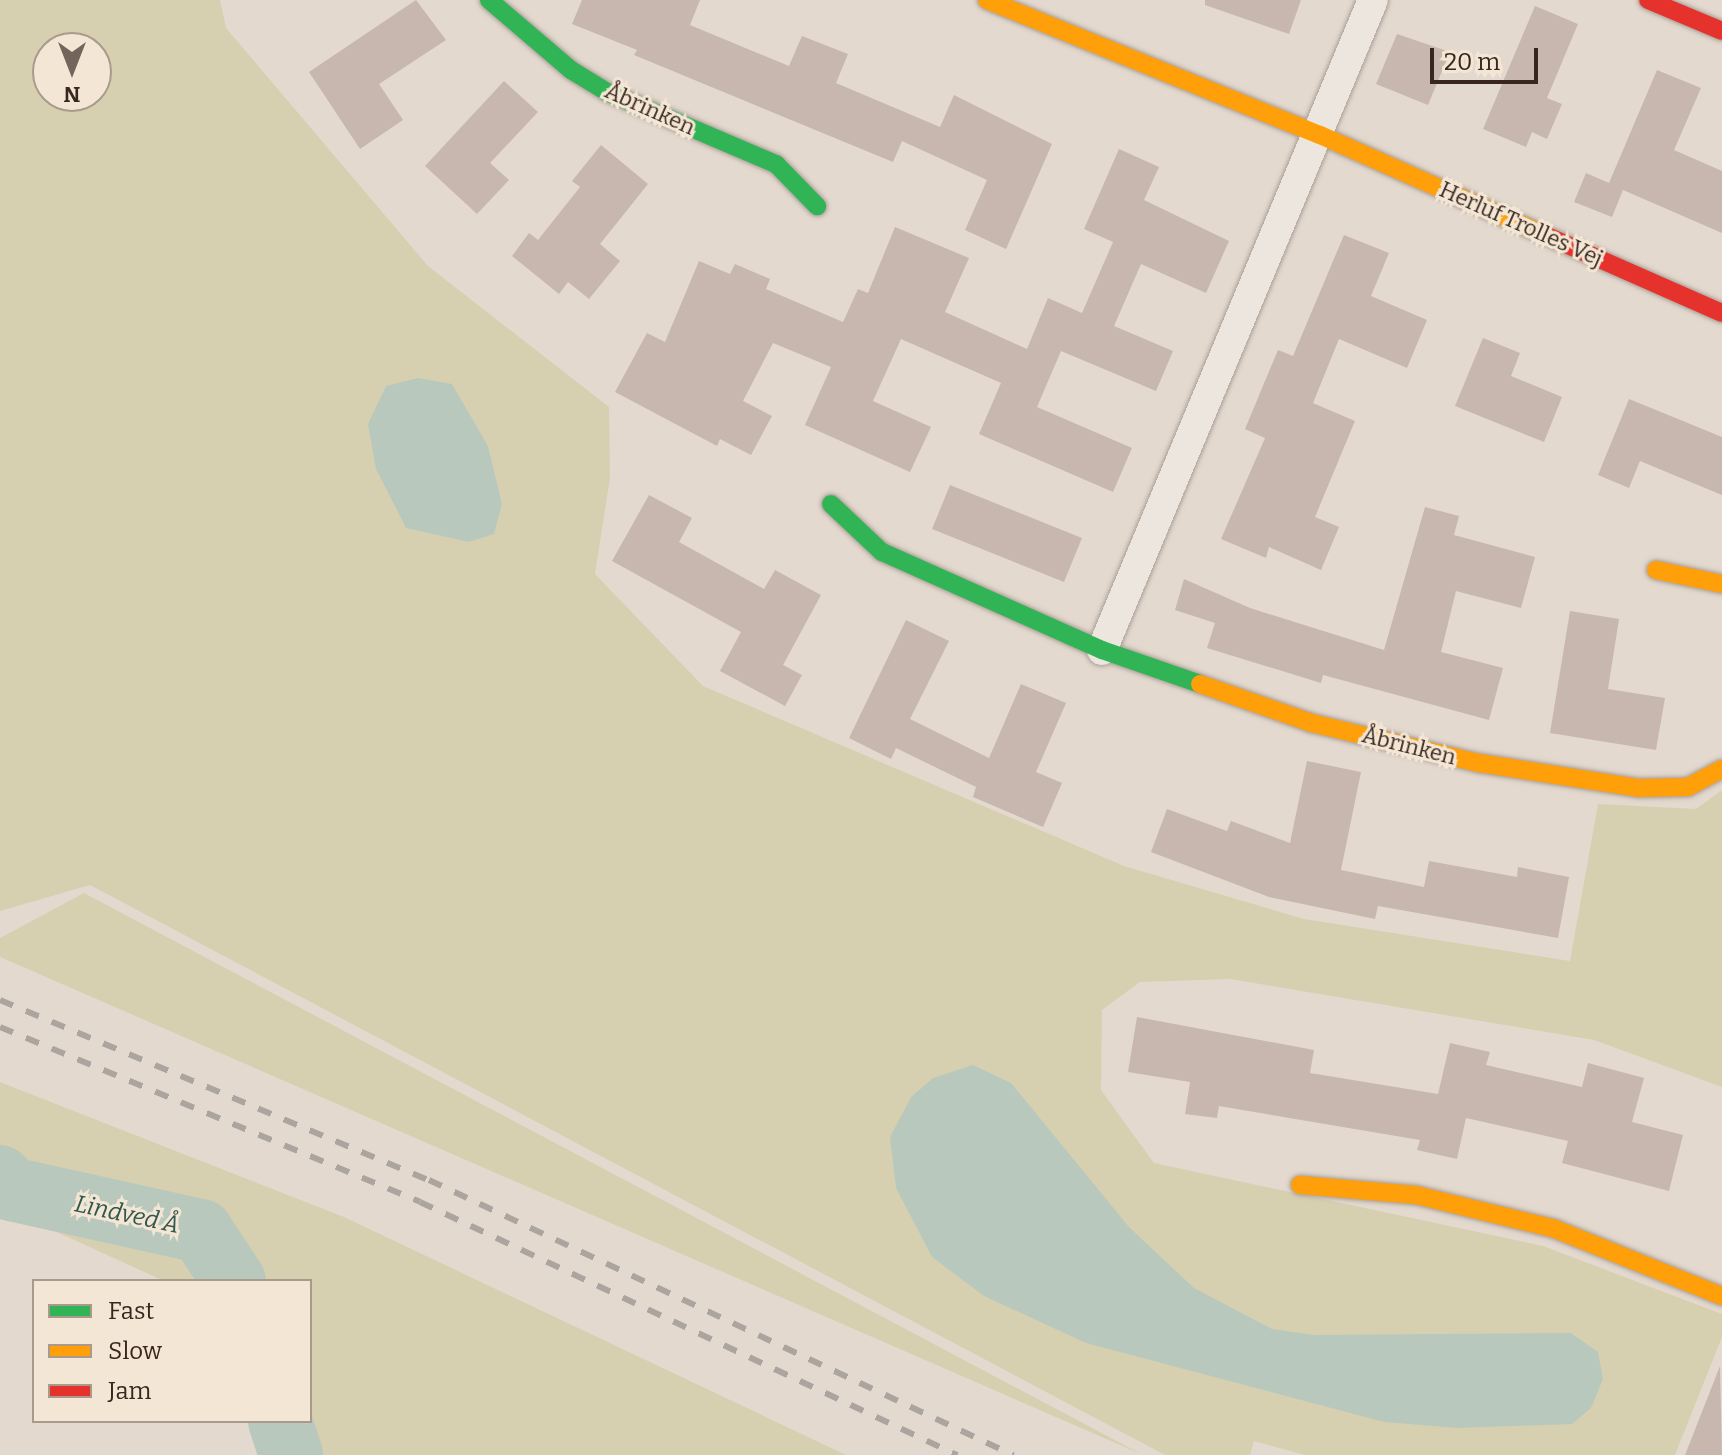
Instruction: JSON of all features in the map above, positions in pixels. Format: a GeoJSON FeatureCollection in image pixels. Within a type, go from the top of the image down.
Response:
{"type":"FeatureCollection","features":[{"type":"Feature","properties":{"kind":"street","name":"Åbrinken"},"geometry":{"type":"LineString","coordinates":[[489,0],[571,70],[607,92],[776,164],[817,206]]}},
{"type":"Feature","properties":{"kind":"street","name":"Herluf Trolles Vej"},"geometry":{"type":"LineString","coordinates":[[987,0],[1320,135],[1722,313]]}},
{"type":"Feature","properties":{"kind":"street"},"geometry":{"type":"LineString","coordinates":[[1102,650],[1320,135],[1373,0]]}},
{"type":"Feature","properties":{"kind":"street"},"geometry":{"type":"LineString","coordinates":[[1648,0],[1722,31]]}},
{"type":"Feature","properties":{"kind":"street","name":"Åbrinken"},"geometry":{"type":"LineString","coordinates":[[831,504],[882,552],[1102,650],[1312,723],[1479,763],[1665,791],[1700,782],[1722,769]]}},
{"type":"Feature","properties":{"kind":"street"},"geometry":{"type":"LineString","coordinates":[[1656,570],[1722,584]]}},
{"type":"Feature","properties":{"kind":"street"},"geometry":{"type":"LineString","coordinates":[[1300,1185],[1416,1195],[1555,1229],[1722,1296]]}},
{"type":"Feature","properties":{"kind":"shaded area"},"geometry":{"type":"Polygon","coordinates":[[[0,0],[220,0],[226,28],[428,266],[609,407],[610,478],[595,574],[703,686],[1124,866],[1304,919],[1570,961],[1598,804],[1696,809],[1722,790],[1722,1087],[1594,1040],[1230,979],[1140,982],[1102,1010],[1101,1090],[1154,1163],[1543,1246],[1722,1314],[1722,1337],[1675,1455],[1305,1455],[1254,1441],[1250,1455],[1165,1455],[90,885],[0,911],[0,0]]]}},
{"type":"Feature","properties":{"kind":"shaded area"},"geometry":{"type":"Polygon","coordinates":[[[418,378],[452,384],[488,446],[502,504],[494,534],[469,542],[406,528],[376,469],[368,424],[386,386],[418,378]]]}},
{"type":"Feature","properties":{"kind":"shaded area"},"geometry":{"type":"Polygon","coordinates":[[[84,893],[1143,1455],[0,957],[0,938],[84,893]]]}},
{"type":"Feature","properties":{"kind":"shaded area"},"geometry":{"type":"Polygon","coordinates":[[[973,1065],[1011,1083],[1129,1227],[1194,1288],[1272,1329],[1314,1335],[1571,1333],[1598,1352],[1603,1379],[1591,1408],[1572,1424],[1458,1428],[1384,1422],[1086,1343],[984,1296],[932,1257],[896,1188],[890,1137],[911,1097],[933,1078],[973,1065]]]}},
{"type":"Feature","properties":{"kind":"shaded area"},"geometry":{"type":"Polygon","coordinates":[[[0,1082],[344,1217],[846,1455],[319,1455],[303,1423],[312,1423],[312,1279],[160,1279],[13,1212],[0,1185],[0,1082]]]}},
{"type":"Feature","properties":{"kind":"building"},"geometry":{"type":"Polygon","coordinates":[[[416,0],[446,40],[379,84],[403,120],[360,149],[309,72],[416,0]]]}},
{"type":"Feature","properties":{"kind":"building"},"geometry":{"type":"Polygon","coordinates":[[[582,0],[700,0],[690,25],[789,66],[802,36],[848,54],[836,83],[940,127],[954,95],[1052,144],[1006,249],[965,230],[987,180],[902,141],[893,162],[634,55],[637,50],[572,24],[582,0]]]}},
{"type":"Feature","properties":{"kind":"building"},"geometry":{"type":"Polygon","coordinates":[[[1205,0],[1301,0],[1289,34],[1205,5],[1205,0]]]}},
{"type":"Feature","properties":{"kind":"building"},"geometry":{"type":"Polygon","coordinates":[[[1535,6],[1578,24],[1547,98],[1562,104],[1547,139],[1532,132],[1526,147],[1483,129],[1535,6]]]}},
{"type":"Feature","properties":{"kind":"building"},"geometry":{"type":"Polygon","coordinates":[[[1397,34],[1450,52],[1428,105],[1376,84],[1397,34]]]}},
{"type":"Feature","properties":{"kind":"building"},"geometry":{"type":"Polygon","coordinates":[[[1657,70],[1701,88],[1674,150],[1722,171],[1722,233],[1623,190],[1612,217],[1574,202],[1586,173],[1609,183],[1657,70]]]}},
{"type":"Feature","properties":{"kind":"building"},"geometry":{"type":"Polygon","coordinates":[[[504,81],[538,112],[490,163],[509,180],[477,214],[425,166],[504,81]]]}},
{"type":"Feature","properties":{"kind":"building"},"geometry":{"type":"Polygon","coordinates":[[[601,145],[648,184],[600,244],[620,261],[589,299],[568,282],[559,294],[512,256],[529,233],[538,240],[580,187],[572,181],[601,145]]]}},
{"type":"Feature","properties":{"kind":"building"},"geometry":{"type":"Polygon","coordinates":[[[1119,149],[1159,167],[1144,200],[1229,241],[1206,293],[1141,264],[1114,326],[1173,351],[1156,391],[1061,351],[1037,407],[1132,448],[1113,492],[979,434],[1001,383],[901,339],[873,401],[931,427],[910,472],[805,425],[831,367],[773,343],[743,401],[772,416],[751,455],[720,439],[717,446],[615,392],[647,333],[665,342],[699,261],[730,274],[735,264],[770,279],[766,289],[843,322],[858,289],[868,293],[895,227],[969,258],[945,312],[1027,349],[1048,298],[1082,313],[1113,242],[1084,229],[1119,149]]]}},
{"type":"Feature","properties":{"kind":"building"},"geometry":{"type":"Polygon","coordinates":[[[1344,235],[1389,253],[1371,296],[1427,320],[1407,368],[1339,339],[1313,403],[1355,421],[1315,517],[1339,527],[1321,570],[1269,547],[1266,558],[1221,539],[1265,438],[1245,429],[1278,350],[1293,356],[1344,235]]]}},
{"type":"Feature","properties":{"kind":"building"},"geometry":{"type":"Polygon","coordinates":[[[1483,338],[1520,353],[1511,376],[1562,397],[1544,442],[1455,406],[1483,338]]]}},
{"type":"Feature","properties":{"kind":"building"},"geometry":{"type":"Polygon","coordinates":[[[1629,399],[1722,437],[1722,495],[1640,461],[1629,488],[1598,475],[1629,399]]]}},
{"type":"Feature","properties":{"kind":"building"},"geometry":{"type":"Polygon","coordinates":[[[950,485],[1082,538],[1064,582],[932,529],[950,485]]]}},
{"type":"Feature","properties":{"kind":"building"},"geometry":{"type":"Polygon","coordinates":[[[649,495],[692,518],[679,542],[764,589],[775,570],[821,595],[783,665],[802,675],[785,706],[720,671],[741,632],[612,561],[649,495]]]}},
{"type":"Feature","properties":{"kind":"building"},"geometry":{"type":"Polygon","coordinates":[[[1425,507],[1459,516],[1454,535],[1535,557],[1521,608],[1456,591],[1441,652],[1503,668],[1489,720],[1323,675],[1321,683],[1207,648],[1215,623],[1175,610],[1184,579],[1250,608],[1384,650],[1425,507]]]}},
{"type":"Feature","properties":{"kind":"building"},"geometry":{"type":"Polygon","coordinates":[[[1570,611],[1619,619],[1608,689],[1665,698],[1656,750],[1550,733],[1570,611]]]}},
{"type":"Feature","properties":{"kind":"building"},"geometry":{"type":"Polygon","coordinates":[[[906,620],[949,641],[910,719],[989,758],[1021,684],[1066,703],[1036,772],[1062,783],[1043,827],[973,797],[976,787],[896,748],[891,759],[849,738],[906,620]]]}},
{"type":"Feature","properties":{"kind":"building"},"geometry":{"type":"Polygon","coordinates":[[[1307,761],[1361,772],[1341,870],[1424,887],[1429,861],[1517,877],[1518,867],[1569,877],[1558,938],[1378,906],[1375,919],[1269,897],[1151,852],[1167,809],[1227,831],[1231,821],[1290,843],[1307,761]]]}},
{"type":"Feature","properties":{"kind":"building"},"geometry":{"type":"Polygon","coordinates":[[[1137,1017],[1314,1050],[1310,1073],[1438,1094],[1450,1043],[1490,1052],[1486,1065],[1582,1087],[1588,1063],[1644,1078],[1632,1122],[1683,1135],[1669,1191],[1562,1163],[1568,1141],[1466,1118],[1457,1159],[1417,1150],[1420,1140],[1219,1106],[1217,1118],[1185,1114],[1190,1082],[1128,1072],[1137,1017]]]}},
{"type":"Feature","properties":{"kind":"building"},"geometry":{"type":"Polygon","coordinates":[[[1720,1366],[1722,1455],[1685,1455],[1720,1366]]]}},
{"type":"Feature","properties":{"kind":"waterway","name":"Lindved Å"},"geometry":{"type":"LineString","coordinates":[[0,1177],[11,1189],[201,1231],[233,1279]]}},
{"type":"Feature","properties":{"kind":"waterway","name":"Lindved Å"},"geometry":{"type":"LineString","coordinates":[[281,1423],[291,1455]]}},
{"type":"Feature","properties":{"kind":"railway"},"geometry":{"type":"LineString","coordinates":[[0,1000],[429,1180],[1013,1455]]}},
{"type":"Feature","properties":{"kind":"railway"},"geometry":{"type":"LineString","coordinates":[[0,1027],[420,1202],[957,1455]]}},
{"type":"Feature","properties":{"kind":"traffic: fast"},"geometry":{"type":"LineString","coordinates":[[489,0],[571,70],[607,92],[776,164],[817,206]]}},
{"type":"Feature","properties":{"kind":"traffic: fast"},"geometry":{"type":"LineString","coordinates":[[831,504],[882,552],[1102,650],[1200,684]]}},
{"type":"Feature","properties":{"kind":"traffic: slow"},"geometry":{"type":"LineString","coordinates":[[987,0],[1320,135],[1545,235]]}},
{"type":"Feature","properties":{"kind":"traffic: slow"},"geometry":{"type":"LineString","coordinates":[[1656,570],[1722,584]]}},
{"type":"Feature","properties":{"kind":"traffic: slow"},"geometry":{"type":"LineString","coordinates":[[1200,684],[1312,723],[1479,763],[1638,788],[1688,787],[1722,769]]}},
{"type":"Feature","properties":{"kind":"traffic: slow"},"geometry":{"type":"LineString","coordinates":[[1300,1185],[1416,1195],[1555,1229],[1722,1296]]}},
{"type":"Feature","properties":{"kind":"traffic: jam"},"geometry":{"type":"LineString","coordinates":[[1648,0],[1722,31]]}},
{"type":"Feature","properties":{"kind":"traffic: jam"},"geometry":{"type":"LineString","coordinates":[[1545,235],[1722,313]]}}]}
